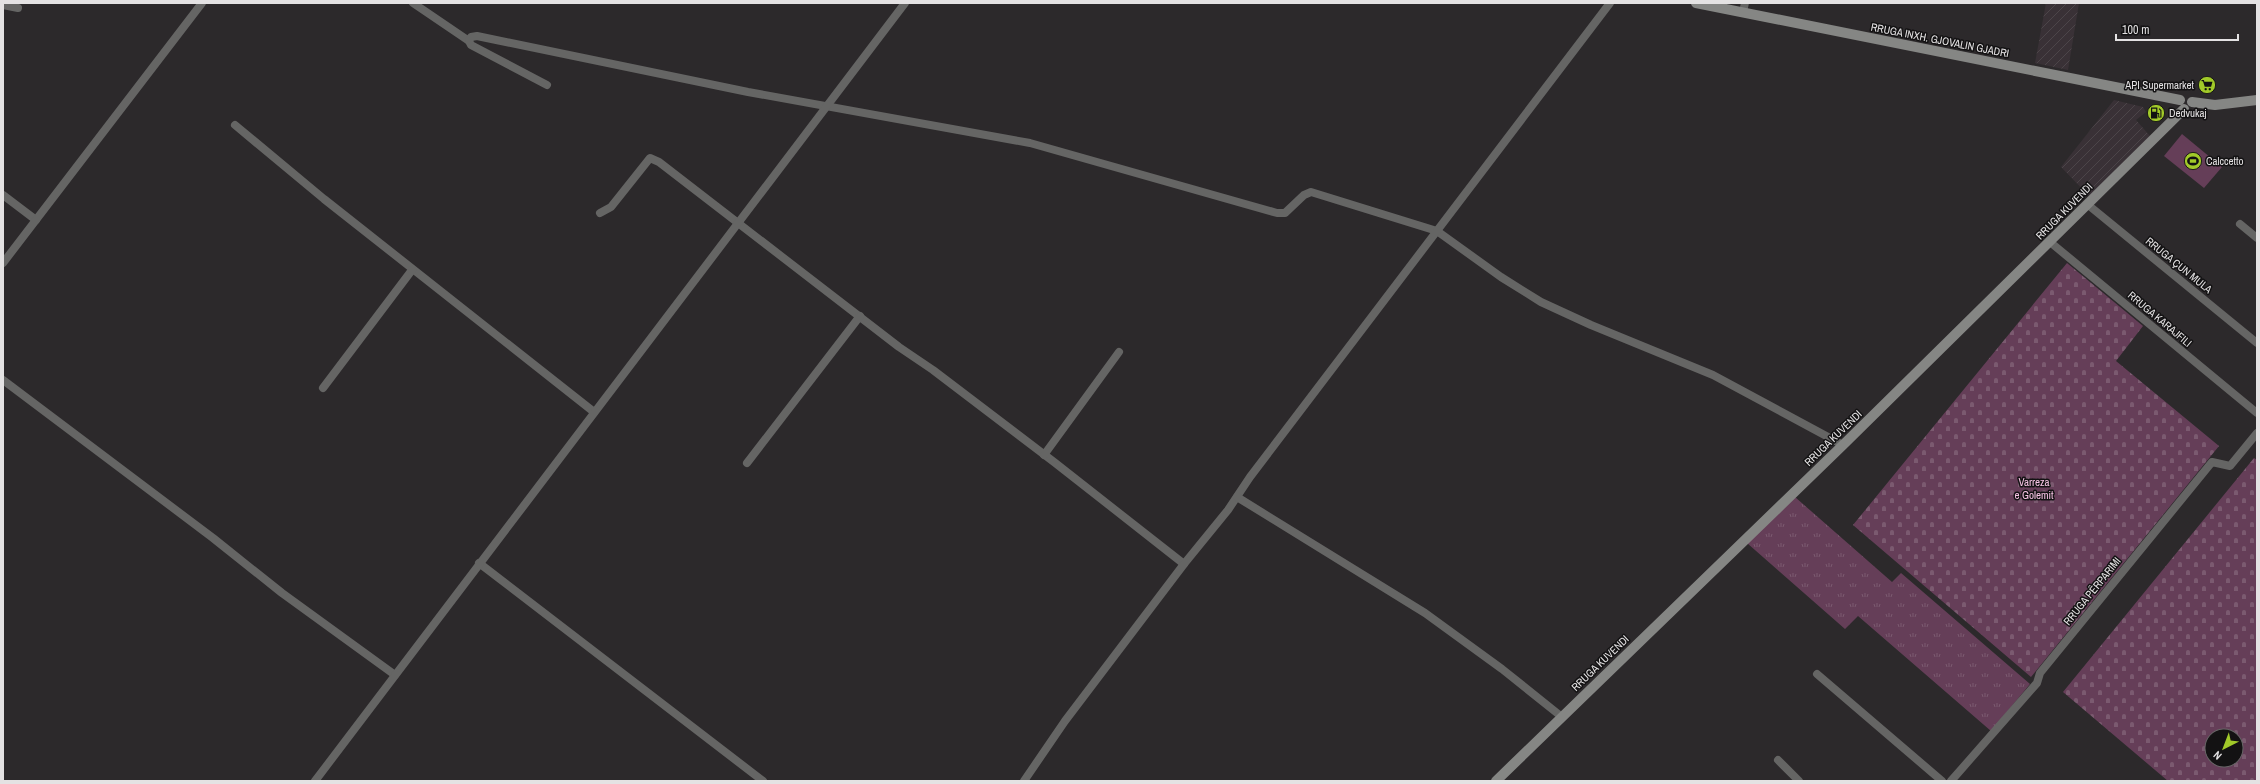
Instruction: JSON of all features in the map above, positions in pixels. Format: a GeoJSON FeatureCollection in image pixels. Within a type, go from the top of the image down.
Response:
{"type":"FeatureCollection","features":[{"type":"Feature","properties":{"kind":"street"},"geometry":{"type":"LineString","coordinates":[[3,263],[202,3]]}},
{"type":"Feature","properties":{"kind":"street"},"geometry":{"type":"LineString","coordinates":[[413,3],[469,41],[471,45],[547,85]]}},
{"type":"Feature","properties":{"kind":"street"},"geometry":{"type":"LineString","coordinates":[[315,781],[905,3]]}},
{"type":"Feature","properties":{"kind":"street"},"geometry":{"type":"LineString","coordinates":[[1024,781],[1065,721],[1184,564],[1237,497],[1250,477],[1610,3]]}},
{"type":"Feature","properties":{"kind":"street","name":"RRUGA INXH. GJOVALIN GJADRI"},"geometry":{"type":"LineString","coordinates":[[1696,3],[1744,8],[2182,104],[2187,96],[2192,102],[2220,105],[2257,100]]}},
{"type":"Feature","properties":{"kind":"street"},"geometry":{"type":"LineString","coordinates":[[3,5],[18,8]]}},
{"type":"Feature","properties":{"kind":"street"},"geometry":{"type":"LineString","coordinates":[[469,41],[471,37],[478,36],[828,106],[1030,143],[1277,213],[1285,213],[1304,195],[1311,192],[1437,231],[1522,291],[1542,302],[1591,325],[1712,375],[1843,445]]}},
{"type":"Feature","properties":{"kind":"street","name":"RRUGA KUVENDI"},"geometry":{"type":"LineString","coordinates":[[1496,781],[2050,242],[2182,104]]}},
{"type":"Feature","properties":{"kind":"street"},"geometry":{"type":"LineString","coordinates":[[235,124],[412,270],[594,412]]}},
{"type":"Feature","properties":{"kind":"street"},"geometry":{"type":"LineString","coordinates":[[600,213],[611,207],[650,158],[659,162],[1044,455],[1184,564]]}},
{"type":"Feature","properties":{"kind":"street"},"geometry":{"type":"LineString","coordinates":[[3,195],[36,220]]}},
{"type":"Feature","properties":{"kind":"street","name":"RRUGA ÇUN MULA"},"geometry":{"type":"LineString","coordinates":[[2087,204],[2257,342]]}},
{"type":"Feature","properties":{"kind":"street"},"geometry":{"type":"LineString","coordinates":[[2240,224],[2257,238]]}},
{"type":"Feature","properties":{"kind":"street","name":"RRUGA KARAJFILI"},"geometry":{"type":"LineString","coordinates":[[2050,242],[2257,413]]}},
{"type":"Feature","properties":{"kind":"street"},"geometry":{"type":"LineString","coordinates":[[323,388],[412,270]]}},
{"type":"Feature","properties":{"kind":"street"},"geometry":{"type":"LineString","coordinates":[[747,463],[860,316]]}},
{"type":"Feature","properties":{"kind":"street"},"geometry":{"type":"LineString","coordinates":[[1044,455],[1119,352]]}},
{"type":"Feature","properties":{"kind":"street"},"geometry":{"type":"LineString","coordinates":[[3,380],[213,538],[288,598],[395,675]]}},
{"type":"Feature","properties":{"kind":"street","name":"RRUGA PËRPARIMI"},"geometry":{"type":"LineString","coordinates":[[1953,780],[2037,683],[2040,673],[2212,462],[2230,466],[2257,433]]}},
{"type":"Feature","properties":{"kind":"street"},"geometry":{"type":"LineString","coordinates":[[1237,497],[1425,613],[1502,669],[1562,716]]}},
{"type":"Feature","properties":{"kind":"street"},"geometry":{"type":"LineString","coordinates":[[479,564],[763,781]]}},
{"type":"Feature","properties":{"kind":"street"},"geometry":{"type":"LineString","coordinates":[[1817,674],[1942,781]]}},
{"type":"Feature","properties":{"kind":"street"},"geometry":{"type":"LineString","coordinates":[[1778,760],[1799,781]]}},
{"type":"Feature","properties":{"kind":"shaded area"},"geometry":{"type":"Polygon","coordinates":[[[2046,3],[2079,3],[2068,70],[2035,63],[2046,3]]]}},
{"type":"Feature","properties":{"kind":"shaded area"},"geometry":{"type":"Polygon","coordinates":[[[2114,100],[2143,107],[2146,112],[2136,120],[2150,136],[2089,196],[2061,167],[2114,100]]]}},
{"type":"Feature","properties":{"kind":"green space","name":"Calccetto"},"geometry":{"type":"Polygon","coordinates":[[[2182,134],[2222,167],[2204,188],[2164,156],[2182,134]]]}},
{"type":"Feature","properties":{"kind":"green space","name":"Varreza e Golemit"},"geometry":{"type":"Polygon","coordinates":[[[2067,263],[2143,326],[2116,361],[2219,446],[2031,677],[1853,525],[2067,263]]]}},
{"type":"Feature","properties":{"kind":"green space"},"geometry":{"type":"Polygon","coordinates":[[[2254,458],[2257,460],[2257,781],[2168,781],[2063,692],[2254,458]]]}},
{"type":"Feature","properties":{"kind":"green space"},"geometry":{"type":"Polygon","coordinates":[[[1795,497],[1892,582],[1901,573],[2030,684],[1991,731],[1858,616],[1845,629],[1747,543],[1795,497]]]}},
{"type":"Feature","properties":{"kind":"place","name":"API Supermarket"},"geometry":{"type":"Point","coordinates":[2207,85]}},
{"type":"Feature","properties":{"kind":"place","name":"Dedvukaj"},"geometry":{"type":"Point","coordinates":[2156,113]}},
{"type":"Feature","properties":{"kind":"place","name":"Calccetto"},"geometry":{"type":"Point","coordinates":[2193,161]}}]}
